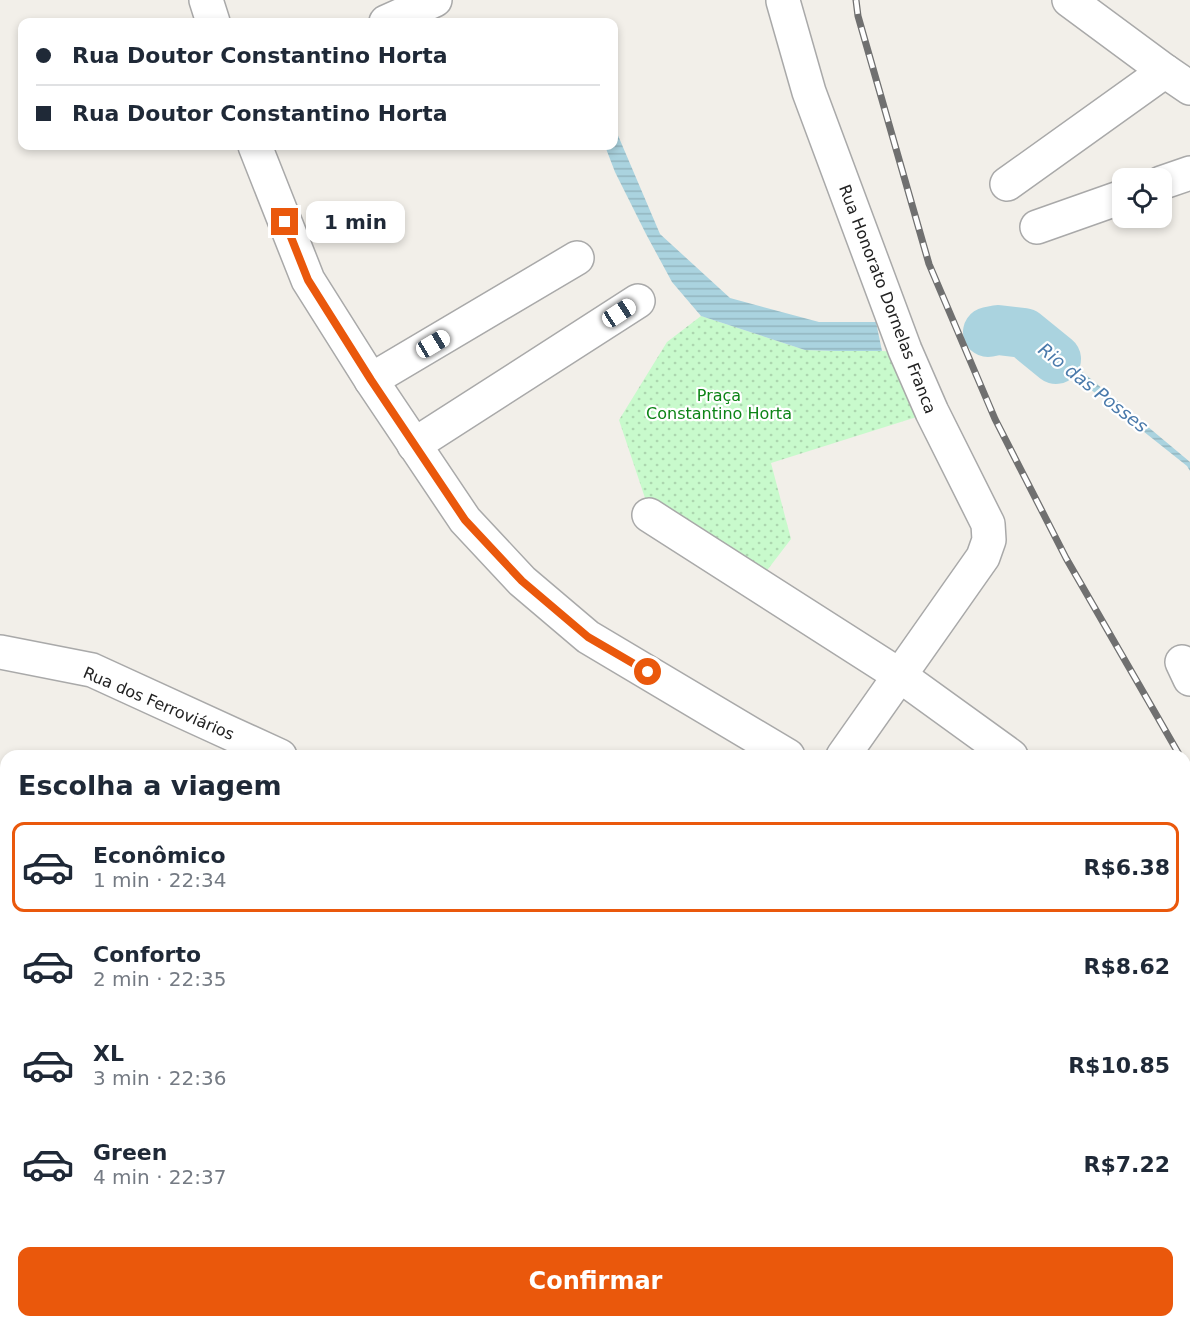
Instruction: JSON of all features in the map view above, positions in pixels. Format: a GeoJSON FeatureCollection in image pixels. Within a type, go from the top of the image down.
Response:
{"type":"FeatureCollection","features":[{"type":"Feature","properties":{"kind":"street"},"geometry":{"type":"LineString","coordinates":[[206,0],[212,18]]}},
{"type":"Feature","properties":{"kind":"street"},"geometry":{"type":"LineString","coordinates":[[395,18],[435,0]]}},
{"type":"Feature","properties":{"kind":"street","name":"Rua Honorato Dornelas Franca"},"geometry":{"type":"LineString","coordinates":[[782,0],[809,92],[905,350],[932,412],[988,524],[989,540],[983,557],[847,750]]}},
{"type":"Feature","properties":{"kind":"street"},"geometry":{"type":"LineString","coordinates":[[1007,184],[1177,80],[1069,0]]}},
{"type":"Feature","properties":{"kind":"street"},"geometry":{"type":"LineString","coordinates":[[257,150],[308,280],[371,380],[465,520],[522,581],[588,637],[778,750]]}},
{"type":"Feature","properties":{"kind":"street"},"geometry":{"type":"LineString","coordinates":[[1172,179],[1190,173]]}},
{"type":"Feature","properties":{"kind":"street"},"geometry":{"type":"LineString","coordinates":[[1037,227],[1112,201]]}},
{"type":"Feature","properties":{"kind":"street"},"geometry":{"type":"LineString","coordinates":[[371,380],[577,258]]}},
{"type":"Feature","properties":{"kind":"street"},"geometry":{"type":"LineString","coordinates":[[414,445],[638,301]]}},
{"type":"Feature","properties":{"kind":"street"},"geometry":{"type":"LineString","coordinates":[[649,515],[899,675],[1003,750]]}},
{"type":"Feature","properties":{"kind":"street","name":"Rua dos Ferroviários"},"geometry":{"type":"LineString","coordinates":[[0,652],[92,670],[267,750]]}},
{"type":"Feature","properties":{"kind":"green space","name":"Praça Constantino Horta"},"geometry":{"type":"Polygon","coordinates":[[[701,316],[805,350],[897,352],[923,415],[771,463],[791,539],[762,577],[647,504],[619,420],[667,342],[701,316]]]}},
{"type":"Feature","properties":{"kind":"water"},"geometry":{"type":"Polygon","coordinates":[[[618,135],[660,234],[730,298],[819,322],[876,322],[882,351],[805,350],[701,316],[672,282],[615,172],[607,150],[618,150],[618,135]]]}},
{"type":"Feature","properties":{"kind":"water"},"geometry":{"type":"Polygon","coordinates":[[[1024,323],[1190,462],[1190,471],[1187,466],[1080,381],[1023,341],[999,334],[997,326],[1024,323]]]}},
{"type":"Feature","properties":{"kind":"waterway","name":"Rio das Posses"},"geometry":{"type":"LineString","coordinates":[[988,332],[998,330],[1024,333],[1056,359]]}},
{"type":"Feature","properties":{"kind":"railway"},"geometry":{"type":"LineString","coordinates":[[856,0],[858,16],[929,264],[995,419],[1066,558],[1177,750]]}},
{"type":"Feature","properties":{"kind":"route"},"geometry":{"type":"LineString","coordinates":[[285,222],[308,280],[371,380],[465,520],[522,581],[588,637],[648,672]]}}]}
